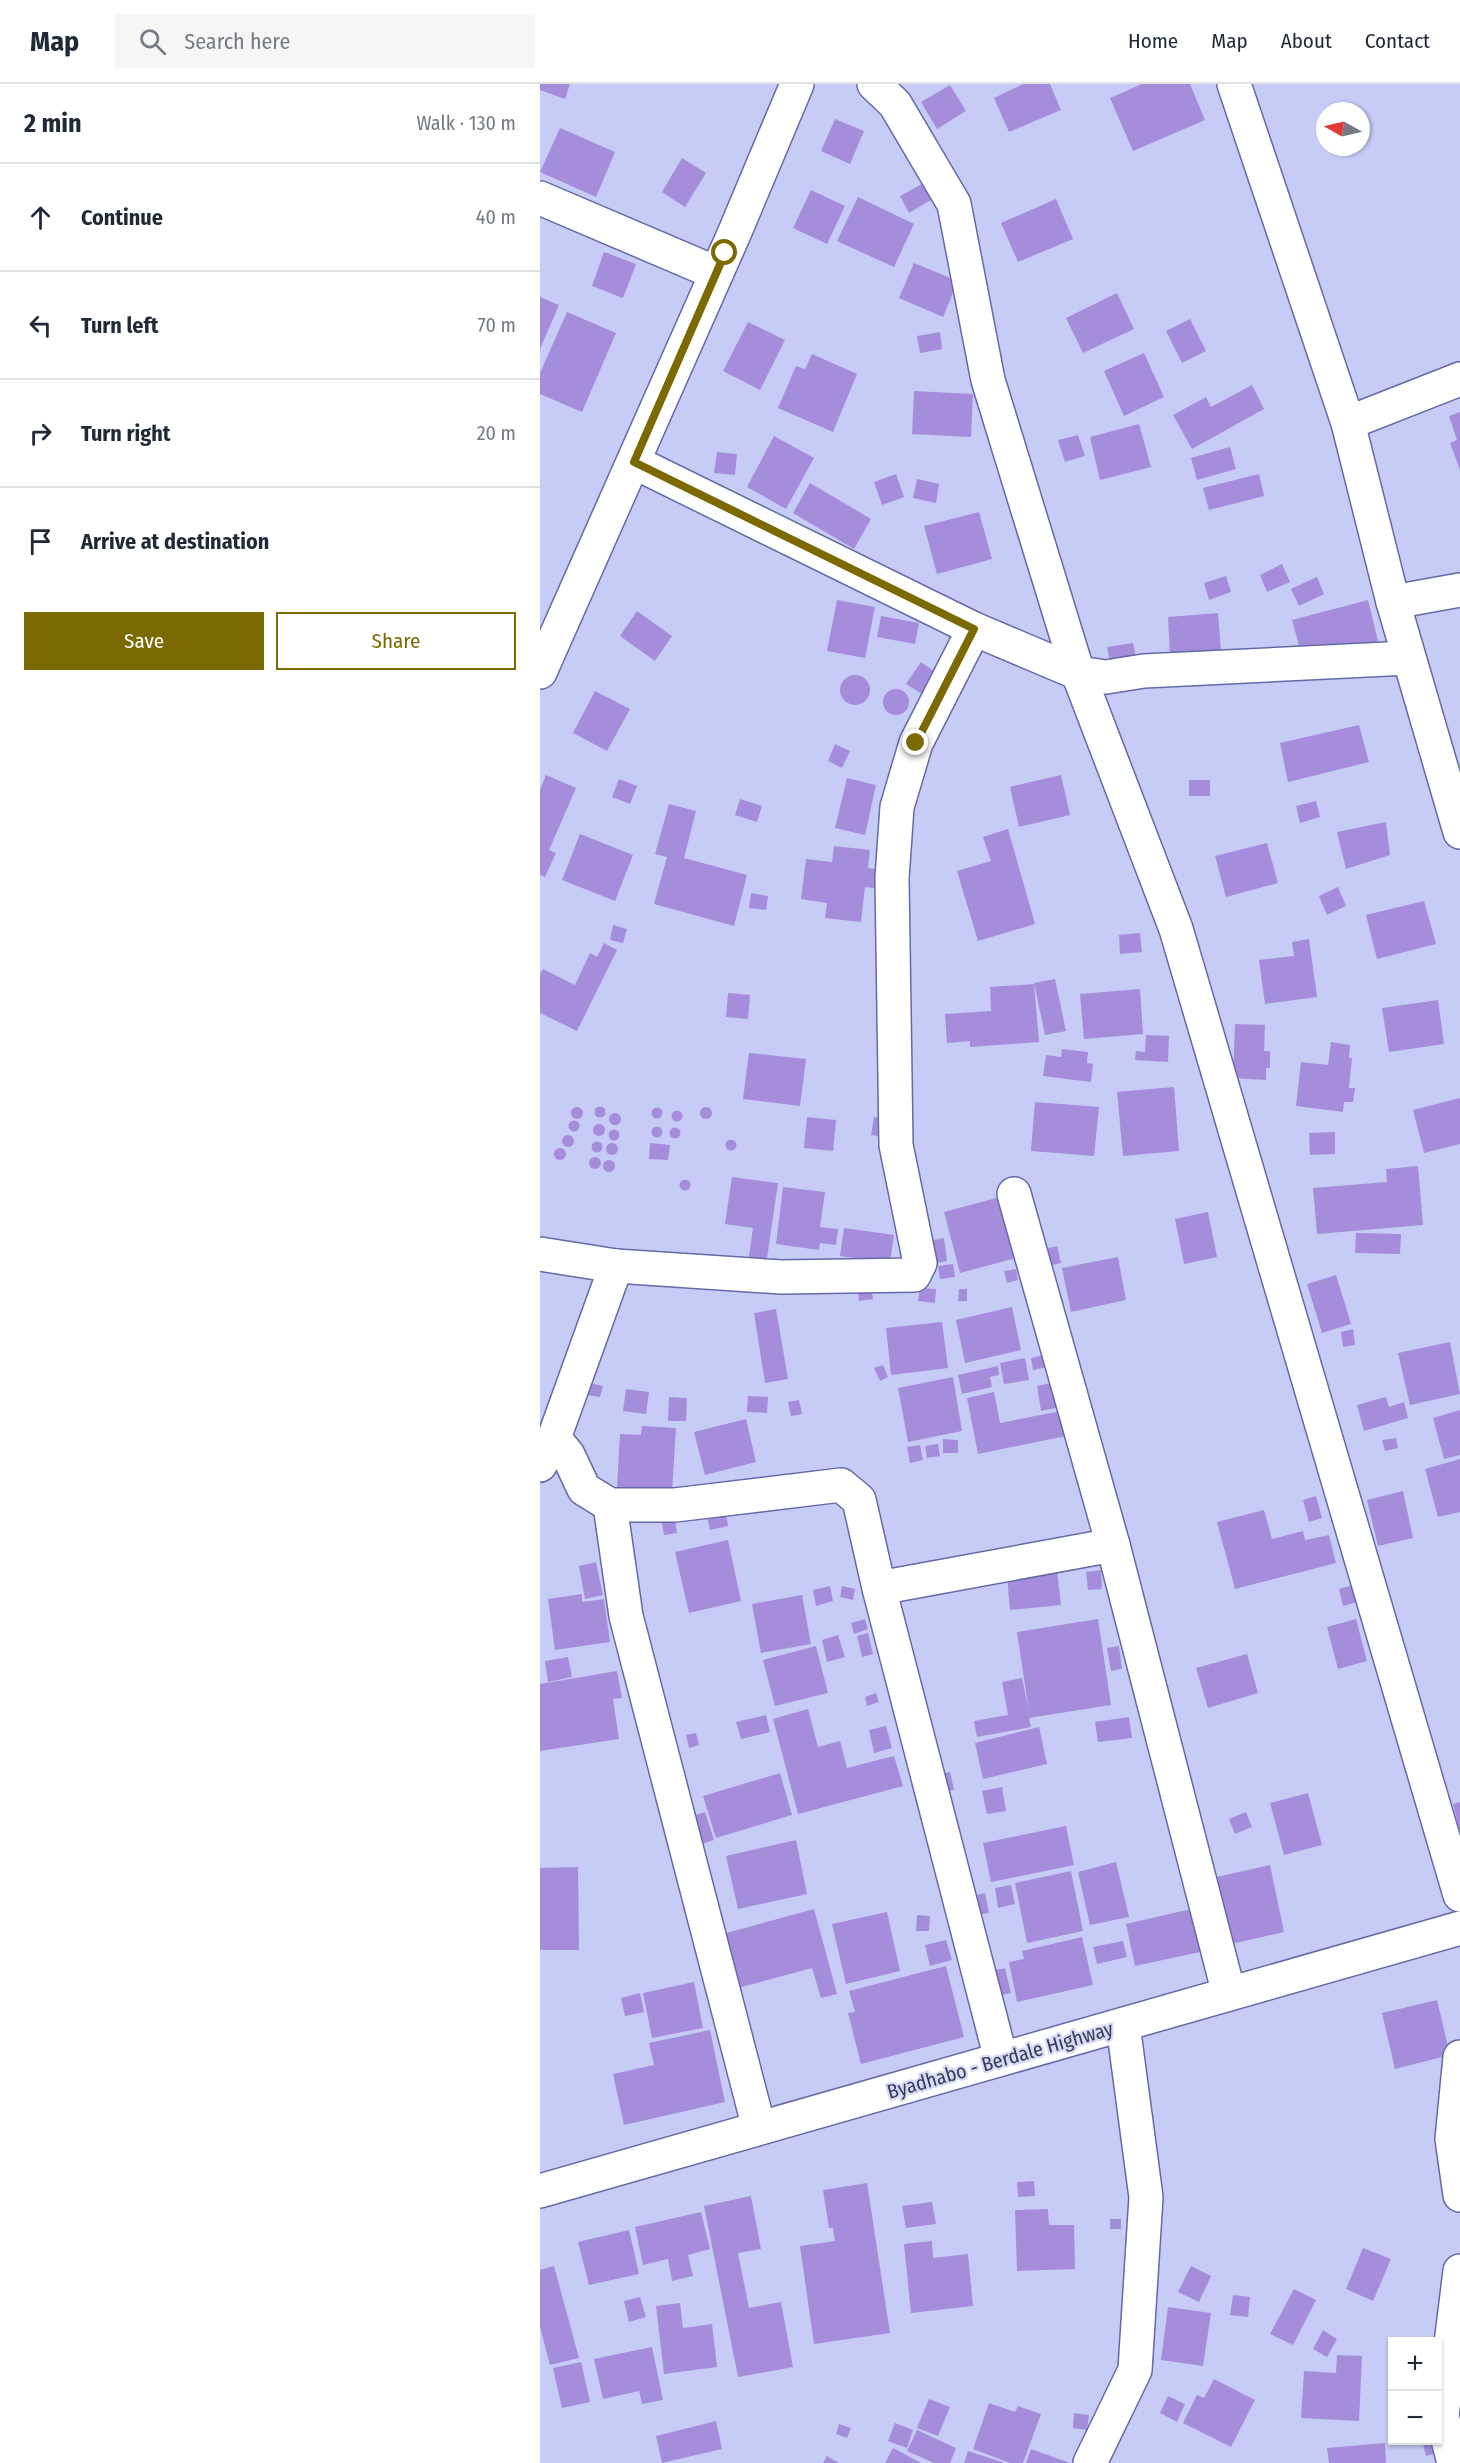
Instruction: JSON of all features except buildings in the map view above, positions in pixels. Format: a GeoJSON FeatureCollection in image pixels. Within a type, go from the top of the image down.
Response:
{"type":"FeatureCollection","features":[{"type":"Feature","properties":{"kind":"street"},"geometry":{"type":"LineString","coordinates":[[874,84],[895,104],[954,204],[988,380],[1078,673],[1176,929],[1460,1895]]}},
{"type":"Feature","properties":{"kind":"street"},"geometry":{"type":"LineString","coordinates":[[1234,84],[1348,423],[1408,658],[1460,832]]}},
{"type":"Feature","properties":{"kind":"street"},"geometry":{"type":"LineString","coordinates":[[541,668],[634,462],[795,85]]}},
{"type":"Feature","properties":{"kind":"street"},"geometry":{"type":"LineString","coordinates":[[540,198],[716,273]]}},
{"type":"Feature","properties":{"kind":"street"},"geometry":{"type":"LineString","coordinates":[[1348,423],[1460,379]]}},
{"type":"Feature","properties":{"kind":"street"},"geometry":{"type":"LineString","coordinates":[[634,462],[974,629],[1078,673],[1107,677],[1144,671],[1408,658]]}},
{"type":"Feature","properties":{"kind":"street"},"geometry":{"type":"LineString","coordinates":[[1393,602],[1460,590]]}},
{"type":"Feature","properties":{"kind":"street"},"geometry":{"type":"LineString","coordinates":[[540,1254],[616,1266],[781,1277],[914,1275],[920,1263],[896,1145],[892,878],[897,807],[916,743],[974,629]]}},
{"type":"Feature","properties":{"kind":"street"},"geometry":{"type":"LineString","coordinates":[[1014,1194],[1113,1545],[1229,1994]]}},
{"type":"Feature","properties":{"kind":"street"},"geometry":{"type":"LineString","coordinates":[[616,1266],[547,1452],[567,1455],[584,1489],[610,1505],[675,1505],[841,1485],[859,1500],[879,1588],[1001,2059]]}},
{"type":"Feature","properties":{"kind":"street"},"geometry":{"type":"LineString","coordinates":[[610,1505],[626,1616],[759,2128]]}},
{"type":"Feature","properties":{"kind":"street"},"geometry":{"type":"LineString","coordinates":[[879,1588],[1113,1545]]}},
{"type":"Feature","properties":{"kind":"street","name":"Byadhabo - Berdale Highway"},"geometry":{"type":"LineString","coordinates":[[540,2192],[1460,1928]]}},
{"type":"Feature","properties":{"kind":"street"},"geometry":{"type":"LineString","coordinates":[[1090,2463],[1134,2370],[1135,2359],[1146,2198],[1123,2025]]}},
{"type":"Feature","properties":{"kind":"street"},"geometry":{"type":"LineString","coordinates":[[1460,2057],[1452,2139],[1460,2195]]}},
{"type":"Feature","properties":{"kind":"street"},"geometry":{"type":"LineString","coordinates":[[1454,2463],[1442,2416],[1460,2271]]}},
{"type":"Feature","properties":{"kind":"route"},"geometry":{"type":"LineString","coordinates":[[725,253],[634,462],[974,629],[916,743]]}}]}
